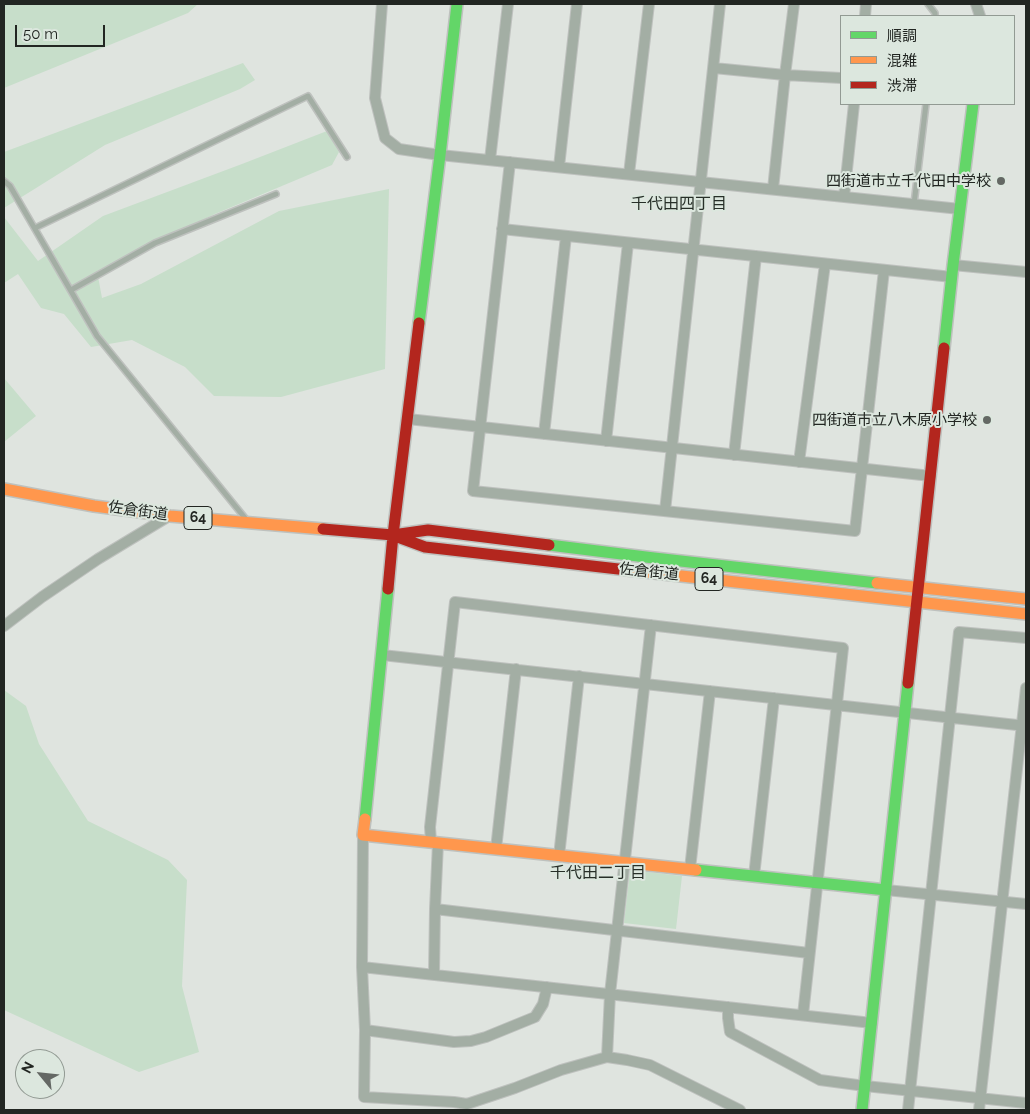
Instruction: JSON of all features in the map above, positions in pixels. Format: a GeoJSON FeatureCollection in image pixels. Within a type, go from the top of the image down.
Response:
{"type":"FeatureCollection","features":[{"type":"Feature","properties":{"kind":"street"},"geometry":{"type":"LineString","coordinates":[[382,4],[375,98],[385,138],[399,149],[440,155],[960,209]]}},
{"type":"Feature","properties":{"kind":"street"},"geometry":{"type":"LineString","coordinates":[[457,4],[393,535],[363,835],[362,967],[365,1030],[364,1097],[466,1104],[561,1070],[574,1068],[606,1057],[650,1065],[740,1110]]}},
{"type":"Feature","properties":{"kind":"street"},"geometry":{"type":"LineString","coordinates":[[490,160],[508,4]]}},
{"type":"Feature","properties":{"kind":"street"},"geometry":{"type":"LineString","coordinates":[[560,167],[577,4]]}},
{"type":"Feature","properties":{"kind":"street"},"geometry":{"type":"LineString","coordinates":[[629,174],[649,4]]}},
{"type":"Feature","properties":{"kind":"street"},"geometry":{"type":"LineString","coordinates":[[665,511],[720,4]]}},
{"type":"Feature","properties":{"kind":"street"},"geometry":{"type":"LineString","coordinates":[[773,190],[794,4]]}},
{"type":"Feature","properties":{"kind":"street"},"geometry":{"type":"LineString","coordinates":[[714,68],[785,76],[840,78]]}},
{"type":"Feature","properties":{"kind":"street"},"geometry":{"type":"LineString","coordinates":[[844,197],[854,105]]}},
{"type":"Feature","properties":{"kind":"street"},"geometry":{"type":"LineString","coordinates":[[862,1110],[953,265],[973,105]]}},
{"type":"Feature","properties":{"kind":"street"},"geometry":{"type":"LineString","coordinates":[[510,162],[472,491],[855,531],[884,270]]}},
{"type":"Feature","properties":{"kind":"street"},"geometry":{"type":"LineString","coordinates":[[502,229],[952,277]]}},
{"type":"Feature","properties":{"kind":"street"},"geometry":{"type":"LineString","coordinates":[[544,434],[566,236]]}},
{"type":"Feature","properties":{"kind":"street"},"geometry":{"type":"LineString","coordinates":[[606,441],[628,243]]}},
{"type":"Feature","properties":{"kind":"street"},"geometry":{"type":"LineString","coordinates":[[734,455],[756,256]]}},
{"type":"Feature","properties":{"kind":"street"},"geometry":{"type":"LineString","coordinates":[[799,462],[825,264]]}},
{"type":"Feature","properties":{"kind":"street"},"geometry":{"type":"LineString","coordinates":[[953,265],[1026,272]]}},
{"type":"Feature","properties":{"kind":"street"},"geometry":{"type":"LineString","coordinates":[[408,420],[931,476]]}},
{"type":"Feature","properties":{"kind":"street","name":"佐倉街道"},"geometry":{"type":"LineString","coordinates":[[4,489],[94,506],[170,516],[393,535],[428,530],[1026,599]]}},
{"type":"Feature","properties":{"kind":"street"},"geometry":{"type":"LineString","coordinates":[[4,626],[42,596],[98,558],[170,516]]}},
{"type":"Feature","properties":{"kind":"street","name":"佐倉街道"},"geometry":{"type":"LineString","coordinates":[[393,535],[425,547],[1026,614]]}},
{"type":"Feature","properties":{"kind":"street"},"geometry":{"type":"LineString","coordinates":[[434,975],[434,842],[430,827],[455,602],[844,648],[802,1015]]}},
{"type":"Feature","properties":{"kind":"street"},"geometry":{"type":"LineString","coordinates":[[606,1057],[610,994],[651,625]]}},
{"type":"Feature","properties":{"kind":"street"},"geometry":{"type":"LineString","coordinates":[[908,1110],[959,632],[1026,638]]}},
{"type":"Feature","properties":{"kind":"street"},"geometry":{"type":"LineString","coordinates":[[382,654],[1024,725]]}},
{"type":"Feature","properties":{"kind":"street"},"geometry":{"type":"LineString","coordinates":[[496,849],[516,669]]}},
{"type":"Feature","properties":{"kind":"street"},"geometry":{"type":"LineString","coordinates":[[559,856],[579,676]]}},
{"type":"Feature","properties":{"kind":"street"},"geometry":{"type":"LineString","coordinates":[[979,1110],[1024,725],[1026,688]]}},
{"type":"Feature","properties":{"kind":"street"},"geometry":{"type":"LineString","coordinates":[[690,870],[710,691]]}},
{"type":"Feature","properties":{"kind":"street"},"geometry":{"type":"LineString","coordinates":[[754,876],[774,698]]}},
{"type":"Feature","properties":{"kind":"street"},"geometry":{"type":"LineString","coordinates":[[363,835],[1026,904]]}},
{"type":"Feature","properties":{"kind":"street"},"geometry":{"type":"LineString","coordinates":[[435,909],[809,953]]}},
{"type":"Feature","properties":{"kind":"street"},"geometry":{"type":"LineString","coordinates":[[362,967],[872,1023]]}},
{"type":"Feature","properties":{"kind":"street"},"geometry":{"type":"LineString","coordinates":[[365,1030],[454,1042],[471,1041],[486,1037],[535,1017],[543,1004],[547,987]]}},
{"type":"Feature","properties":{"kind":"street"},"geometry":{"type":"LineString","coordinates":[[728,1007],[730,1032],[820,1080],[1026,1103]]}},
{"type":"Feature","properties":{"kind":"lane"},"geometry":{"type":"LineString","coordinates":[[928,4],[935,15]]}},
{"type":"Feature","properties":{"kind":"lane"},"geometry":{"type":"LineString","coordinates":[[35,228],[308,96],[347,157]]}},
{"type":"Feature","properties":{"kind":"lane"},"geometry":{"type":"LineString","coordinates":[[914,204],[926,105]]}},
{"type":"Feature","properties":{"kind":"lane"},"geometry":{"type":"LineString","coordinates":[[4,181],[10,186],[97,336],[249,523]]}},
{"type":"Feature","properties":{"kind":"lane"},"geometry":{"type":"LineString","coordinates":[[71,290],[155,243],[276,194]]}},
{"type":"Feature","properties":{"kind":"green space"},"geometry":{"type":"Polygon","coordinates":[[[4,4],[198,4],[188,13],[4,88],[4,4]]]}},
{"type":"Feature","properties":{"kind":"green space"},"geometry":{"type":"Polygon","coordinates":[[[243,63],[255,80],[240,89],[105,145],[4,208],[4,152],[243,63]]]}},
{"type":"Feature","properties":{"kind":"green space"},"geometry":{"type":"Polygon","coordinates":[[[327,131],[339,152],[332,165],[215,214],[97,271],[102,298],[141,284],[279,211],[389,189],[385,369],[281,397],[214,396],[185,367],[132,340],[91,347],[64,314],[41,308],[18,274],[4,283],[4,217],[38,261],[103,216],[327,131]]]}},
{"type":"Feature","properties":{"kind":"green space"},"geometry":{"type":"Polygon","coordinates":[[[4,378],[36,416],[4,442],[4,378]]]}},
{"type":"Feature","properties":{"kind":"green space"},"geometry":{"type":"Polygon","coordinates":[[[4,690],[26,706],[39,744],[88,821],[168,860],[187,880],[182,986],[199,1052],[139,1072],[4,1010],[4,690]]]}},
{"type":"Feature","properties":{"kind":"green space"},"geometry":{"type":"Polygon","coordinates":[[[630,870],[682,876],[676,929],[624,923],[630,870]]]}},
{"type":"Feature","properties":{"kind":"traffic: fast"},"geometry":{"type":"LineString","coordinates":[[419,323],[457,4]]}},
{"type":"Feature","properties":{"kind":"traffic: fast"},"geometry":{"type":"LineString","coordinates":[[944,348],[973,105]]}},
{"type":"Feature","properties":{"kind":"traffic: fast"},"geometry":{"type":"LineString","coordinates":[[549,545],[877,583]]}},
{"type":"Feature","properties":{"kind":"traffic: fast"},"geometry":{"type":"LineString","coordinates":[[365,819],[388,589]]}},
{"type":"Feature","properties":{"kind":"traffic: fast"},"geometry":{"type":"LineString","coordinates":[[862,1110],[908,683]]}},
{"type":"Feature","properties":{"kind":"traffic: fast"},"geometry":{"type":"LineString","coordinates":[[696,870],[886,890]]}},
{"type":"Feature","properties":{"kind":"traffic: slow"},"geometry":{"type":"LineString","coordinates":[[4,489],[94,506],[170,516],[323,529]]}},
{"type":"Feature","properties":{"kind":"traffic: slow"},"geometry":{"type":"LineString","coordinates":[[627,570],[1026,614]]}},
{"type":"Feature","properties":{"kind":"traffic: slow"},"geometry":{"type":"LineString","coordinates":[[877,583],[1026,599]]}},
{"type":"Feature","properties":{"kind":"traffic: slow"},"geometry":{"type":"LineString","coordinates":[[365,819],[363,835],[696,870]]}},
{"type":"Feature","properties":{"kind":"traffic: jam"},"geometry":{"type":"LineString","coordinates":[[388,589],[419,323]]}},
{"type":"Feature","properties":{"kind":"traffic: jam"},"geometry":{"type":"LineString","coordinates":[[908,683],[944,348]]}},
{"type":"Feature","properties":{"kind":"traffic: jam"},"geometry":{"type":"LineString","coordinates":[[323,529],[393,535],[428,530],[549,545]]}},
{"type":"Feature","properties":{"kind":"traffic: jam"},"geometry":{"type":"LineString","coordinates":[[395,536],[425,547],[627,570]]}},
{"type":"Feature","properties":{"kind":"place","name":"四街道市立千代田中学校"},"geometry":{"type":"Point","coordinates":[1001,181]}},
{"type":"Feature","properties":{"kind":"place","name":"四街道市立八木原小学校"},"geometry":{"type":"Point","coordinates":[987,420]}},
{"type":"Feature","properties":{"kind":"district","name":"千代田四丁目"},"geometry":{"type":"Point","coordinates":[679,204]}},
{"type":"Feature","properties":{"kind":"district","name":"千代田二丁目"},"geometry":{"type":"Point","coordinates":[598,873]}}]}
